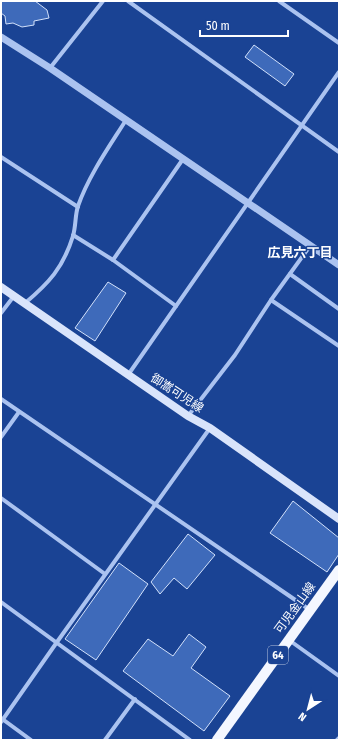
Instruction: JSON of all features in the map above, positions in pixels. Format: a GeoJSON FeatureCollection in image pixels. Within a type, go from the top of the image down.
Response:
{"type":"FeatureCollection","features":[{"type":"Feature","properties":{"kind":"main road","name":"御嵩可児線"},"geometry":{"type":"LineString","coordinates":[[1,287],[188,416],[210,428],[339,519]]}},
{"type":"Feature","properties":{"kind":"main road","name":"可児金山線"},"geometry":{"type":"LineString","coordinates":[[217,740],[339,570]]}},
{"type":"Feature","properties":{"kind":"street"},"geometry":{"type":"LineString","coordinates":[[50,68],[103,1]]}},
{"type":"Feature","properties":{"kind":"street"},"geometry":{"type":"LineString","coordinates":[[128,1],[339,152]]}},
{"type":"Feature","properties":{"kind":"street"},"geometry":{"type":"LineString","coordinates":[[279,1],[339,43]]}},
{"type":"Feature","properties":{"kind":"street"},"geometry":{"type":"LineString","coordinates":[[1,37],[50,68],[339,266]]}},
{"type":"Feature","properties":{"kind":"street"},"geometry":{"type":"LineString","coordinates":[[128,375],[339,72]]}},
{"type":"Feature","properties":{"kind":"street"},"geometry":{"type":"LineString","coordinates":[[24,304],[42,289],[60,269],[73,235],[78,207],[92,176],[126,120]]}},
{"type":"Feature","properties":{"kind":"street"},"geometry":{"type":"LineString","coordinates":[[1,156],[78,207]]}},
{"type":"Feature","properties":{"kind":"street"},"geometry":{"type":"LineString","coordinates":[[113,260],[183,159]]}},
{"type":"Feature","properties":{"kind":"street"},"geometry":{"type":"LineString","coordinates":[[73,235],[113,260],[176,306]]}},
{"type":"Feature","properties":{"kind":"street"},"geometry":{"type":"LineString","coordinates":[[188,416],[235,356],[271,300],[310,246]]}},
{"type":"Feature","properties":{"kind":"street"},"geometry":{"type":"LineString","coordinates":[[290,274],[339,309]]}},
{"type":"Feature","properties":{"kind":"street"},"geometry":{"type":"LineString","coordinates":[[1,313],[14,296]]}},
{"type":"Feature","properties":{"kind":"street"},"geometry":{"type":"LineString","coordinates":[[271,300],[339,346]]}},
{"type":"Feature","properties":{"kind":"street"},"geometry":{"type":"LineString","coordinates":[[1,399],[310,610]]}},
{"type":"Feature","properties":{"kind":"street"},"geometry":{"type":"LineString","coordinates":[[1,437],[19,412]]}},
{"type":"Feature","properties":{"kind":"street"},"geometry":{"type":"LineString","coordinates":[[31,740],[2,720],[56,642],[210,428]]}},
{"type":"Feature","properties":{"kind":"street"},"geometry":{"type":"LineString","coordinates":[[1,498],[105,574]]}},
{"type":"Feature","properties":{"kind":"street"},"geometry":{"type":"LineString","coordinates":[[1,602],[190,740]]}},
{"type":"Feature","properties":{"kind":"street"},"geometry":{"type":"LineString","coordinates":[[289,640],[339,676]]}},
{"type":"Feature","properties":{"kind":"street"},"geometry":{"type":"LineString","coordinates":[[105,740],[135,699]]}},
{"type":"Feature","properties":{"kind":"building"},"geometry":{"type":"Polygon","coordinates":[[[1,1],[35,1],[47,10],[49,18],[34,21],[34,25],[22,27],[13,23],[6,24],[5,16],[1,13],[1,1]]]}},
{"type":"Feature","properties":{"kind":"building"},"geometry":{"type":"Polygon","coordinates":[[[254,45],[294,74],[285,86],[245,57],[254,45]]]}},
{"type":"Feature","properties":{"kind":"building"},"geometry":{"type":"Polygon","coordinates":[[[108,282],[126,293],[95,341],[75,328],[108,282]]]}},
{"type":"Feature","properties":{"kind":"building"},"geometry":{"type":"Polygon","coordinates":[[[293,501],[339,538],[339,554],[327,572],[270,533],[293,501]]]}},
{"type":"Feature","properties":{"kind":"building"},"geometry":{"type":"Polygon","coordinates":[[[188,534],[215,555],[187,589],[174,578],[160,594],[151,582],[188,534]]]}},
{"type":"Feature","properties":{"kind":"building"},"geometry":{"type":"Polygon","coordinates":[[[119,563],[148,584],[96,660],[65,639],[119,563]]]}},
{"type":"Feature","properties":{"kind":"building"},"geometry":{"type":"Polygon","coordinates":[[[189,634],[206,647],[191,668],[230,696],[204,731],[123,671],[148,639],[173,656],[189,634]]]}},
{"type":"Feature","properties":{"kind":"district","name":"広見六丁目"},"geometry":{"type":"Point","coordinates":[300,252]}}]}
